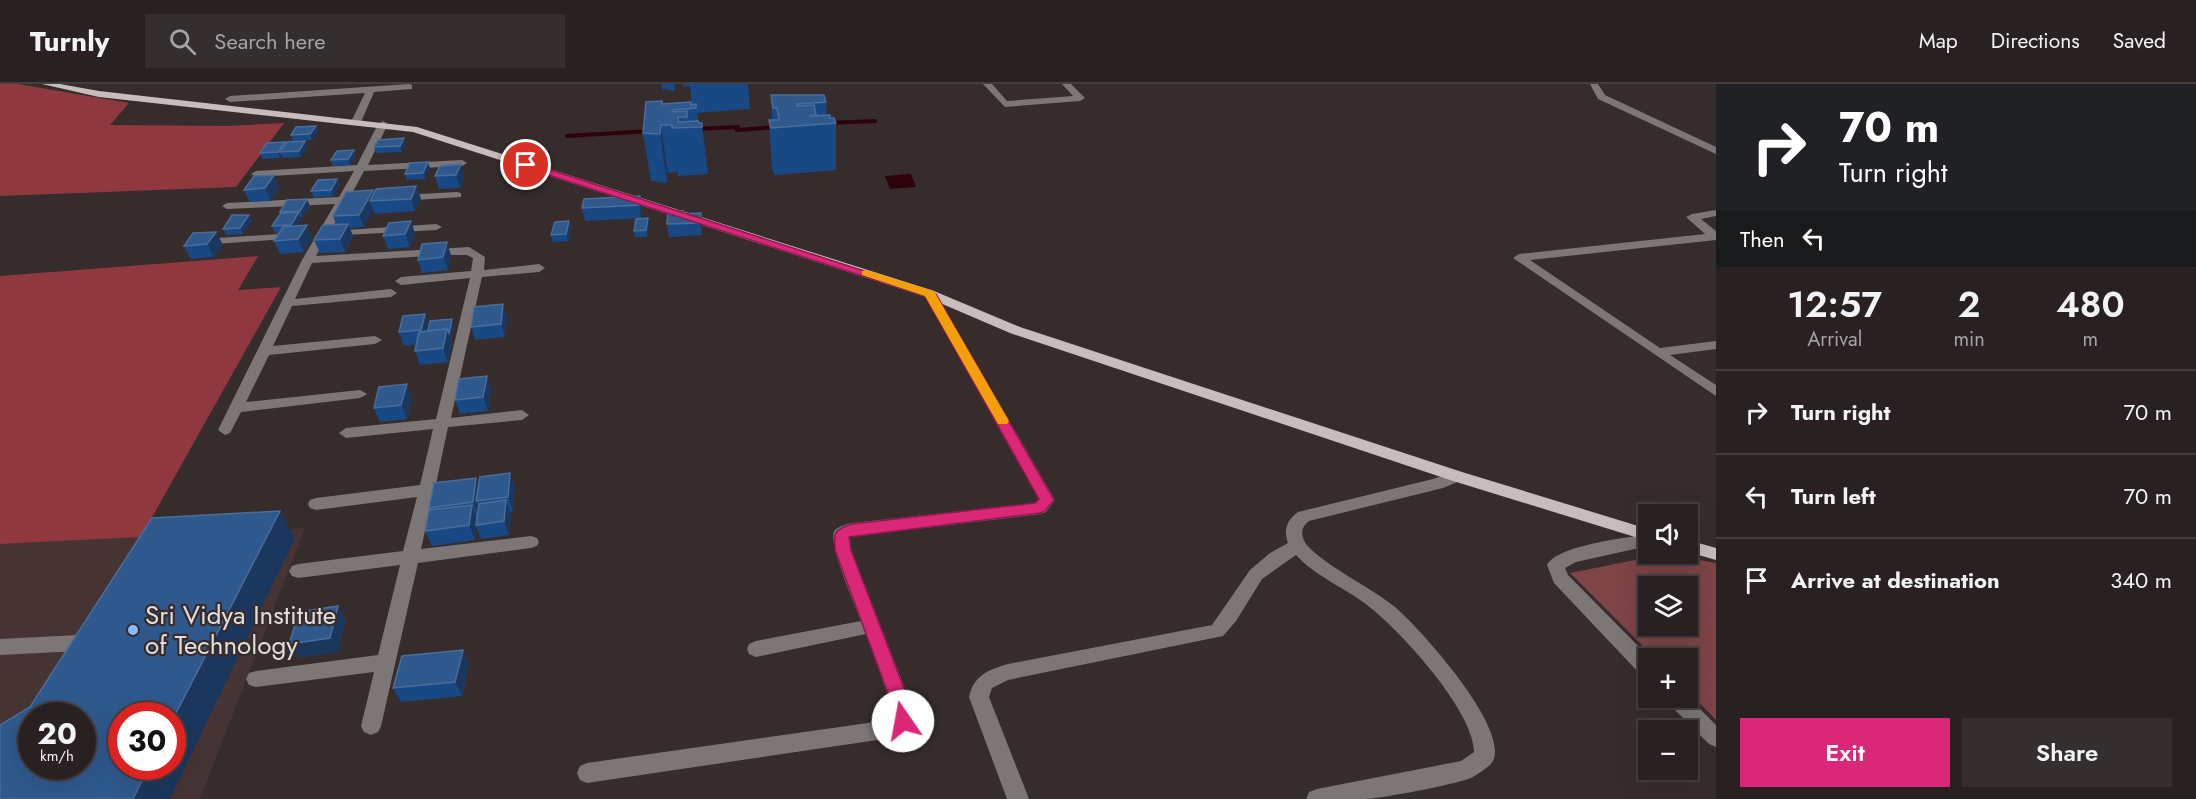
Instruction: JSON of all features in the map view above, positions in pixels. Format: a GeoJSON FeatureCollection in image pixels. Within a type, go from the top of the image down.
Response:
{"type":"FeatureCollection","features":[{"type":"Feature","properties":{"kind":"main road"},"geometry":{"type":"LineString","coordinates":[[46,84],[99,94],[229,100],[356,122],[414,129],[930,294],[1015,330],[1456,476],[1638,532]]}},
{"type":"Feature","properties":{"kind":"main road"},"geometry":{"type":"LineString","coordinates":[[1698,549],[1716,554]]}},
{"type":"Feature","properties":{"kind":"street"},"geometry":{"type":"LineString","coordinates":[[987,84],[1005,104],[1080,98],[1066,84]]}},
{"type":"Feature","properties":{"kind":"street"},"geometry":{"type":"LineString","coordinates":[[1594,84],[1601,97],[1716,151]]}},
{"type":"Feature","properties":{"kind":"street"},"geometry":{"type":"LineString","coordinates":[[229,100],[409,87]]}},
{"type":"Feature","properties":{"kind":"street"},"geometry":{"type":"LineString","coordinates":[[356,122],[371,89]]}},
{"type":"Feature","properties":{"kind":"street"},"geometry":{"type":"LineString","coordinates":[[225,430],[308,261],[343,201],[383,124]]}},
{"type":"Feature","properties":{"kind":"street"},"geometry":{"type":"LineString","coordinates":[[256,174],[462,163]]}},
{"type":"Feature","properties":{"kind":"street"},"geometry":{"type":"LineString","coordinates":[[388,198],[457,195]]}},
{"type":"Feature","properties":{"kind":"street"},"geometry":{"type":"LineString","coordinates":[[227,206],[365,200]]}},
{"type":"Feature","properties":{"kind":"street"},"geometry":{"type":"LineString","coordinates":[[1715,236],[1692,217],[1716,213]]}},
{"type":"Feature","properties":{"kind":"street"},"geometry":{"type":"LineString","coordinates":[[202,242],[436,227]]}},
{"type":"Feature","properties":{"kind":"street"},"geometry":{"type":"LineString","coordinates":[[1715,236],[1519,258],[1642,344],[1659,352],[1716,392]]}},
{"type":"Feature","properties":{"kind":"street"},"geometry":{"type":"LineString","coordinates":[[308,261],[469,251],[478,257],[477,274],[371,726]]}},
{"type":"Feature","properties":{"kind":"street"},"geometry":{"type":"LineString","coordinates":[[401,281],[539,268]]}},
{"type":"Feature","properties":{"kind":"street"},"geometry":{"type":"LineString","coordinates":[[288,303],[391,293]]}},
{"type":"Feature","properties":{"kind":"street"},"geometry":{"type":"LineString","coordinates":[[587,773],[884,730],[903,721],[901,704],[843,550],[841,534],[852,529],[1040,508],[1047,500],[930,294]]}},
{"type":"Feature","properties":{"kind":"street"},"geometry":{"type":"LineString","coordinates":[[264,351],[375,340]]}},
{"type":"Feature","properties":{"kind":"street"},"geometry":{"type":"LineString","coordinates":[[1659,352],[1716,345]]}},
{"type":"Feature","properties":{"kind":"street"},"geometry":{"type":"LineString","coordinates":[[236,408],[360,394]]}},
{"type":"Feature","properties":{"kind":"street"},"geometry":{"type":"LineString","coordinates":[[346,433],[522,415]]}},
{"type":"Feature","properties":{"kind":"street"},"geometry":{"type":"LineString","coordinates":[[1317,799],[1466,770],[1484,757],[1485,745],[1479,727],[1410,633],[1390,613],[1321,566],[1294,542],[1293,531],[1297,521],[1304,516],[1437,484],[1456,476]]}},
{"type":"Feature","properties":{"kind":"street"},"geometry":{"type":"LineString","coordinates":[[316,504],[448,487]]}},
{"type":"Feature","properties":{"kind":"street"},"geometry":{"type":"LineString","coordinates":[[298,572],[531,542]]}},
{"type":"Feature","properties":{"kind":"street"},"geometry":{"type":"LineString","coordinates":[[1638,542],[1572,556],[1556,565],[1560,578],[1638,659]]}},
{"type":"Feature","properties":{"kind":"street"},"geometry":{"type":"LineString","coordinates":[[1018,799],[979,697],[981,686],[988,678],[1008,672],[1217,631],[1228,621],[1247,585],[1285,552],[1298,546]]}},
{"type":"Feature","properties":{"kind":"street"},"geometry":{"type":"LineString","coordinates":[[756,649],[872,626]]}},
{"type":"Feature","properties":{"kind":"street"},"geometry":{"type":"LineString","coordinates":[[0,647],[79,643],[66,663]]}},
{"type":"Feature","properties":{"kind":"street"},"geometry":{"type":"LineString","coordinates":[[256,679],[387,662]]}},
{"type":"Feature","properties":{"kind":"street"},"geometry":{"type":"LineString","coordinates":[[1686,708],[1716,738]]}},
{"type":"Feature","properties":{"kind":"shaded area"},"geometry":{"type":"Polygon","coordinates":[[[0,84],[18,84],[129,103],[110,125],[228,126],[284,123],[236,187],[0,196],[0,84]]]}},
{"type":"Feature","properties":{"kind":"shaded area"},"geometry":{"type":"Polygon","coordinates":[[[911,174],[916,187],[890,189],[885,176],[911,174]]]}},
{"type":"Feature","properties":{"kind":"shaded area"},"geometry":{"type":"Polygon","coordinates":[[[258,256],[238,290],[281,287],[141,537],[0,544],[0,276],[258,256]]]}},
{"type":"Feature","properties":{"kind":"shaded area","name":"Sri Vidya Institute of Technology"},"geometry":{"type":"Polygon","coordinates":[[[305,528],[200,799],[0,799],[0,544],[305,528]]]}},
{"type":"Feature","properties":{"kind":"shaded area"},"geometry":{"type":"Polygon","coordinates":[[[1638,559],[1638,564],[1698,564],[1698,560],[1716,563],[1716,720],[1698,701],[1698,648],[1645,648],[1570,573],[1638,559]]]}},
{"type":"Feature","properties":{"kind":"building"},"geometry":{"type":"Polygon","coordinates":[[[771,95],[824,95],[826,102],[797,104],[797,106],[814,105],[816,115],[809,116],[830,115],[836,123],[771,128],[769,120],[779,120],[777,108],[773,108],[771,95]]]}},
{"type":"Feature","properties":{"kind":"building"},"geometry":{"type":"Polygon","coordinates":[[[662,101],[662,104],[691,102],[691,105],[696,104],[696,108],[673,110],[672,112],[687,111],[687,117],[678,117],[678,122],[698,121],[702,123],[702,127],[672,128],[672,125],[661,125],[660,134],[643,133],[646,102],[662,101]]]}},
{"type":"Feature","properties":{"kind":"building"},"geometry":{"type":"Polygon","coordinates":[[[316,126],[310,134],[291,135],[296,127],[316,126]]]}},
{"type":"Feature","properties":{"kind":"building"},"geometry":{"type":"Polygon","coordinates":[[[404,138],[400,146],[374,147],[378,140],[404,138]]]}},
{"type":"Feature","properties":{"kind":"building"},"geometry":{"type":"Polygon","coordinates":[[[305,141],[299,151],[280,152],[287,142],[305,141]]]}},
{"type":"Feature","properties":{"kind":"building"},"geometry":{"type":"Polygon","coordinates":[[[285,142],[278,152],[260,153],[267,143],[285,142]]]}},
{"type":"Feature","properties":{"kind":"building"},"geometry":{"type":"Polygon","coordinates":[[[354,150],[348,159],[331,160],[337,151],[354,150]]]}},
{"type":"Feature","properties":{"kind":"building"},"geometry":{"type":"Polygon","coordinates":[[[428,162],[423,173],[405,174],[410,163],[428,162]]]}},
{"type":"Feature","properties":{"kind":"building"},"geometry":{"type":"Polygon","coordinates":[[[461,164],[456,175],[435,176],[440,166],[461,164]]]}},
{"type":"Feature","properties":{"kind":"building"},"geometry":{"type":"Polygon","coordinates":[[[274,175],[265,188],[244,190],[254,176],[274,175]]]}},
{"type":"Feature","properties":{"kind":"building"},"geometry":{"type":"Polygon","coordinates":[[[337,179],[331,190],[311,191],[318,180],[337,179]]]}},
{"type":"Feature","properties":{"kind":"building"},"geometry":{"type":"Polygon","coordinates":[[[416,186],[411,199],[370,201],[376,189],[416,186]]]}},
{"type":"Feature","properties":{"kind":"building"},"geometry":{"type":"Polygon","coordinates":[[[373,190],[359,215],[333,216],[346,192],[373,190]]]}},
{"type":"Feature","properties":{"kind":"building"},"geometry":{"type":"Polygon","coordinates":[[[640,196],[639,205],[582,208],[584,199],[640,196]]]}},
{"type":"Feature","properties":{"kind":"building"},"geometry":{"type":"Polygon","coordinates":[[[307,199],[300,211],[280,212],[287,200],[307,199]]]}},
{"type":"Feature","properties":{"kind":"building"},"geometry":{"type":"Polygon","coordinates":[[[668,211],[683,211],[683,214],[701,213],[700,223],[667,224],[668,211]]]}},
{"type":"Feature","properties":{"kind":"building"},"geometry":{"type":"Polygon","coordinates":[[[299,212],[291,225],[272,226],[281,213],[299,212]]]}},
{"type":"Feature","properties":{"kind":"building"},"geometry":{"type":"Polygon","coordinates":[[[232,215],[249,215],[240,228],[223,229],[232,215]]]}},
{"type":"Feature","properties":{"kind":"building"},"geometry":{"type":"Polygon","coordinates":[[[648,218],[646,230],[634,231],[636,219],[648,218]]]}},
{"type":"Feature","properties":{"kind":"building"},"geometry":{"type":"Polygon","coordinates":[[[411,221],[405,234],[383,236],[389,223],[411,221]]]}},
{"type":"Feature","properties":{"kind":"building"},"geometry":{"type":"Polygon","coordinates":[[[569,221],[566,234],[551,235],[555,222],[569,221]]]}},
{"type":"Feature","properties":{"kind":"building"},"geometry":{"type":"Polygon","coordinates":[[[348,224],[340,239],[314,240],[323,225],[348,224]]]}},
{"type":"Feature","properties":{"kind":"building"},"geometry":{"type":"Polygon","coordinates":[[[307,225],[298,239],[274,241],[283,227],[307,225]]]}},
{"type":"Feature","properties":{"kind":"building"},"geometry":{"type":"Polygon","coordinates":[[[216,232],[207,244],[184,246],[193,233],[216,232]]]}},
{"type":"Feature","properties":{"kind":"building"},"geometry":{"type":"Polygon","coordinates":[[[447,242],[443,257],[418,260],[422,244],[447,242]]]}},
{"type":"Feature","properties":{"kind":"building"},"geometry":{"type":"Polygon","coordinates":[[[503,304],[501,324],[471,327],[474,307],[503,304]]]}},
{"type":"Feature","properties":{"kind":"building"},"geometry":{"type":"Polygon","coordinates":[[[425,314],[421,330],[399,332],[403,316],[425,314]]]}},
{"type":"Feature","properties":{"kind":"building"},"geometry":{"type":"Polygon","coordinates":[[[452,319],[449,333],[447,329],[428,331],[430,321],[452,319]]]}},
{"type":"Feature","properties":{"kind":"building"},"geometry":{"type":"Polygon","coordinates":[[[447,329],[443,348],[415,351],[419,332],[447,329]]]}},
{"type":"Feature","properties":{"kind":"building"},"geometry":{"type":"Polygon","coordinates":[[[487,376],[483,397],[455,400],[459,379],[487,376]]]}},
{"type":"Feature","properties":{"kind":"building"},"geometry":{"type":"Polygon","coordinates":[[[407,384],[401,405],[374,408],[379,387],[407,384]]]}},
{"type":"Feature","properties":{"kind":"building"},"geometry":{"type":"Polygon","coordinates":[[[510,473],[508,497],[476,501],[480,477],[510,473]]]}},
{"type":"Feature","properties":{"kind":"building"},"geometry":{"type":"Polygon","coordinates":[[[476,478],[473,502],[429,508],[434,483],[476,478]]]}},
{"type":"Feature","properties":{"kind":"building"},"geometry":{"type":"Polygon","coordinates":[[[506,500],[504,521],[476,525],[479,504],[506,500]]]}},
{"type":"Feature","properties":{"kind":"building"},"geometry":{"type":"Polygon","coordinates":[[[472,505],[469,525],[425,531],[429,510],[472,505]]]}},
{"type":"Feature","properties":{"kind":"building"},"geometry":{"type":"Polygon","coordinates":[[[280,511],[182,702],[108,702],[108,780],[142,780],[133,799],[0,799],[0,725],[18,714],[18,780],[96,780],[96,702],[33,702],[152,518],[280,511]]]}},
{"type":"Feature","properties":{"kind":"building"},"geometry":{"type":"Polygon","coordinates":[[[338,606],[330,638],[289,644],[299,612],[338,606]]]}},
{"type":"Feature","properties":{"kind":"building"},"geometry":{"type":"Polygon","coordinates":[[[463,650],[455,682],[393,688],[402,656],[463,650]]]}},
{"type":"Feature","properties":{"kind":"waterway"},"geometry":{"type":"LineString","coordinates":[[828,123],[875,121]]}},
{"type":"Feature","properties":{"kind":"waterway"},"geometry":{"type":"LineString","coordinates":[[696,129],[738,127],[737,130],[776,127]]}},
{"type":"Feature","properties":{"kind":"waterway"},"geometry":{"type":"LineString","coordinates":[[567,136],[650,131]]}},
{"type":"Feature","properties":{"kind":"slow traffic"},"geometry":{"type":"LineString","coordinates":[[866,273],[930,294],[1003,421]]}},
{"type":"Feature","properties":{"kind":"place","name":"Sri Vidya Institute of Technology"},"geometry":{"type":"Point","coordinates":[133,630]}},
{"type":"Feature","properties":{"kind":"route"},"geometry":{"type":"LineString","coordinates":[[526,165],[930,294],[1047,500],[1040,508],[852,529],[841,534],[843,550],[901,704],[903,721]]}}]}
